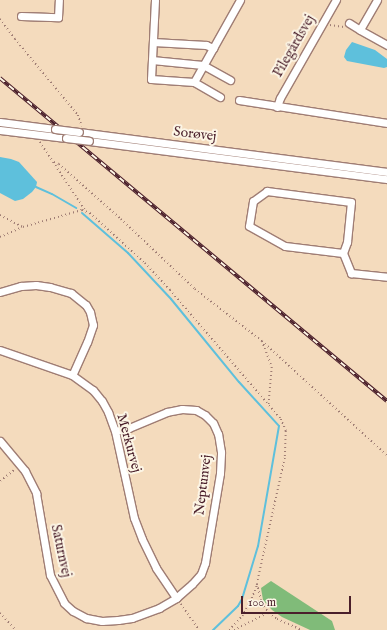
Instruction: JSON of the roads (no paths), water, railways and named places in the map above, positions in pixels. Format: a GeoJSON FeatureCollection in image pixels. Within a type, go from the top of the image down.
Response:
{"type":"FeatureCollection","features":[{"type":"Feature","properties":{"kind":"street"},"geometry":{"type":"LineString","coordinates":[[21,16],[58,17],[59,0]]}},
{"type":"Feature","properties":{"kind":"street"},"geometry":{"type":"LineString","coordinates":[[155,0],[151,79],[194,82],[220,97]]}},
{"type":"Feature","properties":{"kind":"street"},"geometry":{"type":"LineString","coordinates":[[194,82],[240,0]]}},
{"type":"Feature","properties":{"kind":"street","name":"Pilegårdsvej"},"geometry":{"type":"LineString","coordinates":[[277,106],[280,98],[336,0]]}},
{"type":"Feature","properties":{"kind":"street"},"geometry":{"type":"LineString","coordinates":[[360,30],[377,0]]}},
{"type":"Feature","properties":{"kind":"street"},"geometry":{"type":"LineString","coordinates":[[350,24],[387,45]]}},
{"type":"Feature","properties":{"kind":"street"},"geometry":{"type":"LineString","coordinates":[[153,42],[206,45],[213,48]]}},
{"type":"Feature","properties":{"kind":"street"},"geometry":{"type":"LineString","coordinates":[[152,60],[203,65],[230,80]]}},
{"type":"Feature","properties":{"kind":"street"},"geometry":{"type":"LineString","coordinates":[[239,100],[387,123]]}},
{"type":"Feature","properties":{"kind":"street","name":"Sorøvej"},"geometry":{"type":"LineString","coordinates":[[0,122],[387,172]]}},
{"type":"Feature","properties":{"kind":"street","name":"Sorøvej"},"geometry":{"type":"LineString","coordinates":[[0,130],[89,140],[387,180]]}},
{"type":"Feature","properties":{"kind":"street"},"geometry":{"type":"LineString","coordinates":[[343,253],[285,246],[249,226],[253,201],[267,191],[350,202],[346,242],[343,253],[351,273],[387,277]]}},
{"type":"Feature","properties":{"kind":"street"},"geometry":{"type":"LineString","coordinates":[[0,292],[21,286],[50,286],[71,293],[86,304],[90,312],[93,325],[72,375]]}},
{"type":"Feature","properties":{"kind":"street","name":"Merkurvej"},"geometry":{"type":"LineString","coordinates":[[0,350],[72,375],[93,390],[102,401],[115,431],[134,518],[156,568],[176,598]]}},
{"type":"Feature","properties":{"kind":"street","name":"Neptunvej"},"geometry":{"type":"LineString","coordinates":[[115,431],[129,428],[167,412],[182,409],[196,410],[205,415],[213,423],[218,434],[221,452],[220,473],[205,563],[200,574],[192,584],[176,598]]}},
{"type":"Feature","properties":{"kind":"street","name":"Saturnvej"},"geometry":{"type":"LineString","coordinates":[[0,441],[21,465],[31,481],[36,493],[50,575],[56,590],[68,608],[79,615],[94,620],[118,620],[145,614],[176,598]]}},
{"type":"Feature","properties":{"kind":"water"},"geometry":{"type":"Polygon","coordinates":[[[352,42],[375,50],[387,59],[387,67],[384,68],[347,61],[344,57],[346,50],[352,42]]]}},
{"type":"Feature","properties":{"kind":"water"},"geometry":{"type":"Polygon","coordinates":[[[0,157],[19,162],[37,182],[36,187],[32,192],[23,199],[15,201],[0,193],[0,157]]]}},
{"type":"Feature","properties":{"kind":"waterway"},"geometry":{"type":"LineString","coordinates":[[36,187],[52,194],[76,208]]}},
{"type":"Feature","properties":{"kind":"waterway"},"geometry":{"type":"LineString","coordinates":[[82,213],[128,253],[171,299],[239,382],[279,426],[258,546],[242,599],[238,606],[213,630]]}},
{"type":"Feature","properties":{"kind":"railway"},"geometry":{"type":"LineString","coordinates":[[0,78],[387,401]]}}]}
